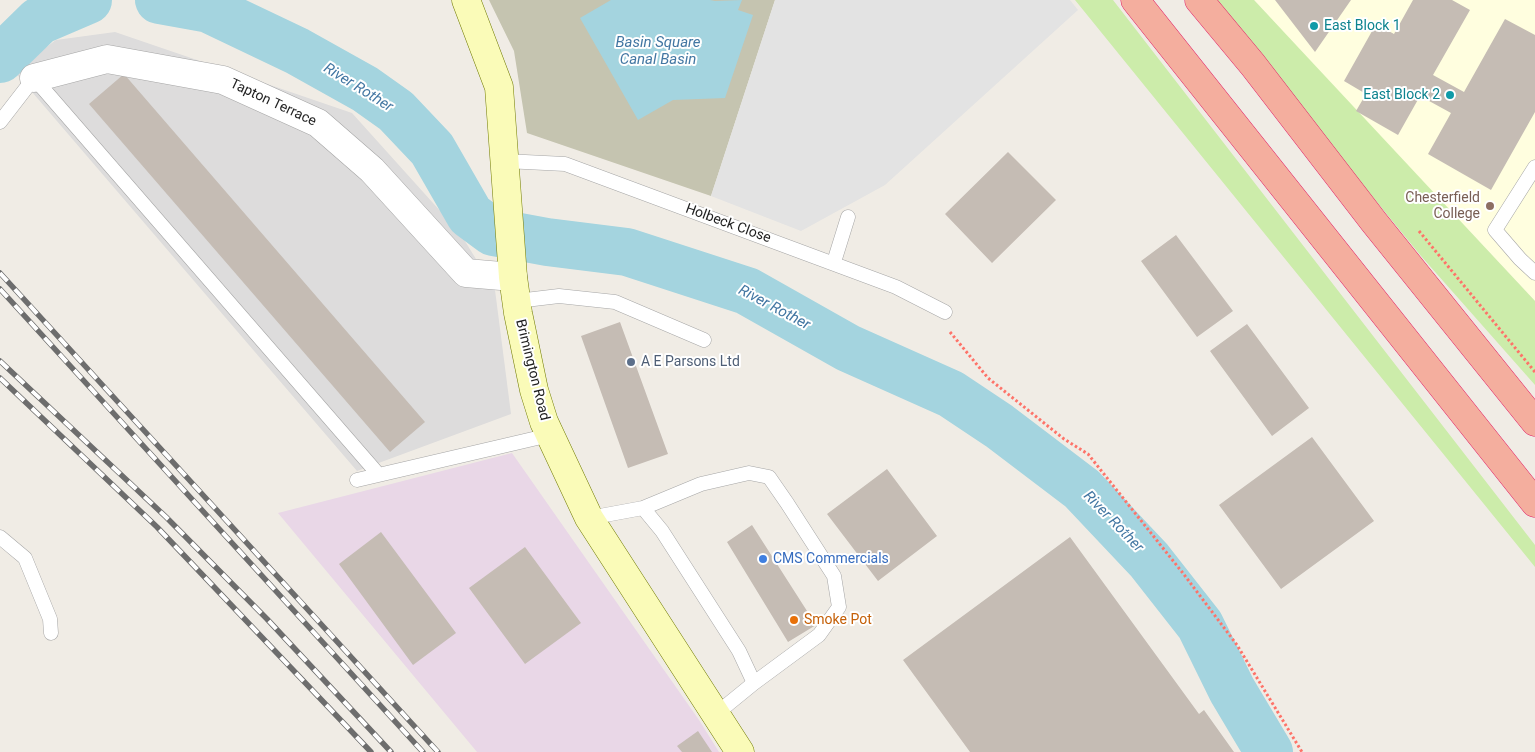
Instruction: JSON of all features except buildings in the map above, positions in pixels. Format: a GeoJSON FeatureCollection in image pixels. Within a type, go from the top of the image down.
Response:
{"type":"FeatureCollection","features":[{"type":"Feature","properties":{"kind":"highway"},"geometry":{"type":"LineString","coordinates":[[1135,0],[1535,503]]}},
{"type":"Feature","properties":{"kind":"highway"},"geometry":{"type":"LineString","coordinates":[[1198,0],[1253,65],[1374,222],[1535,422]]}},
{"type":"Feature","properties":{"kind":"main road","name":"Brimington Road"},"geometry":{"type":"LineString","coordinates":[[466,0],[499,87],[515,289],[534,390],[544,422],[589,518],[740,752]]}},
{"type":"Feature","properties":{"kind":"street","name":"Tapton Terrace"},"geometry":{"type":"LineString","coordinates":[[34,78],[107,59],[223,80],[318,123],[372,170],[466,273],[515,289]]}},
{"type":"Feature","properties":{"kind":"lane"},"geometry":{"type":"LineString","coordinates":[[0,122],[34,78],[378,474]]}},
{"type":"Feature","properties":{"kind":"lane","name":"Holbeck Close"},"geometry":{"type":"LineString","coordinates":[[505,161],[566,164],[834,262],[896,287],[945,312]]}},
{"type":"Feature","properties":{"kind":"lane"},"geometry":{"type":"LineString","coordinates":[[1535,166],[1495,230],[1535,273]]}},
{"type":"Feature","properties":{"kind":"lane"},"geometry":{"type":"LineString","coordinates":[[834,262],[848,216]]}},
{"type":"Feature","properties":{"kind":"lane"},"geometry":{"type":"LineString","coordinates":[[515,289],[615,302],[704,340]]}},
{"type":"Feature","properties":{"kind":"lane"},"geometry":{"type":"LineString","coordinates":[[357,480],[550,434]]}},
{"type":"Feature","properties":{"kind":"lane"},"geometry":{"type":"LineString","coordinates":[[589,518],[643,508],[701,484],[749,473],[769,477],[809,536],[834,576],[839,607],[819,636],[754,683],[716,714]]}},
{"type":"Feature","properties":{"kind":"lane"},"geometry":{"type":"LineString","coordinates":[[643,508],[662,531],[739,651],[754,683]]}},
{"type":"Feature","properties":{"kind":"lane"},"geometry":{"type":"LineString","coordinates":[[0,538],[25,558],[50,619],[52,633]]}},
{"type":"Feature","properties":{"kind":"path"},"geometry":{"type":"LineString","coordinates":[[945,312],[949,330],[988,378],[1064,439],[1088,454],[1182,572],[1237,645],[1302,752]]}},
{"type":"Feature","properties":{"kind":"shaded area"},"geometry":{"type":"Polygon","coordinates":[[[489,0],[775,0],[711,196],[527,133],[514,51],[489,0]]]}},
{"type":"Feature","properties":{"kind":"shaded area"},"geometry":{"type":"Polygon","coordinates":[[[775,0],[1070,0],[1078,10],[885,185],[801,231],[711,196],[775,0]]]}},
{"type":"Feature","properties":{"kind":"shaded area","name":"Chesterfield College"},"geometry":{"type":"Polygon","coordinates":[[[1254,0],[1535,0],[1535,301],[1356,111],[1254,0]]]}},
{"type":"Feature","properties":{"kind":"shaded area"},"geometry":{"type":"Polygon","coordinates":[[[115,32],[352,113],[460,233],[495,290],[511,414],[357,471],[14,71],[56,40],[115,32]]]}},
{"type":"Feature","properties":{"kind":"shaded area"},"geometry":{"type":"Polygon","coordinates":[[[512,453],[699,720],[719,752],[477,752],[278,513],[512,453]]]}},
{"type":"Feature","properties":{"kind":"green space"},"geometry":{"type":"Polygon","coordinates":[[[1075,0],[1113,0],[1535,545],[1535,567],[1075,0]]]}},
{"type":"Feature","properties":{"kind":"green space"},"geometry":{"type":"Polygon","coordinates":[[[1216,0],[1254,0],[1535,301],[1535,385],[1421,256],[1290,96],[1216,0]]]}},
{"type":"Feature","properties":{"kind":"water","name":"Basin Square Canal Basin"},"geometry":{"type":"Polygon","coordinates":[[[611,0],[742,0],[738,10],[753,15],[725,98],[673,100],[638,120],[580,18],[611,0]]]}},
{"type":"Feature","properties":{"kind":"waterway","name":"River Rother"},"geometry":{"type":"LineString","coordinates":[[0,59],[39,21],[88,0]]}},
{"type":"Feature","properties":{"kind":"waterway","name":"River Rother"},"geometry":{"type":"LineString","coordinates":[[159,0],[209,9],[297,51],[365,89],[396,111],[432,149],[470,215],[493,232],[547,242],[627,252],[747,291],[848,348],[951,394],[999,426],[1082,489],[1149,560],[1200,625],[1232,690],[1269,752]]}},
{"type":"Feature","properties":{"kind":"railway"},"geometry":{"type":"LineString","coordinates":[[0,273],[438,752]]}},
{"type":"Feature","properties":{"kind":"railway"},"geometry":{"type":"LineString","coordinates":[[0,289],[423,752]]}},
{"type":"Feature","properties":{"kind":"railway"},"geometry":{"type":"LineString","coordinates":[[0,361],[166,517],[267,619],[391,752]]}},
{"type":"Feature","properties":{"kind":"railway"},"geometry":{"type":"LineString","coordinates":[[0,378],[157,527],[371,752]]}},
{"type":"Feature","properties":{"kind":"place","name":"East Block 1"},"geometry":{"type":"Point","coordinates":[1314,26]}},
{"type":"Feature","properties":{"kind":"place","name":"East Block 2"},"geometry":{"type":"Point","coordinates":[1450,95]}},
{"type":"Feature","properties":{"kind":"place","name":"Chesterfield College"},"geometry":{"type":"Point","coordinates":[1490,206]}},
{"type":"Feature","properties":{"kind":"place","name":"A E Parsons Ltd"},"geometry":{"type":"Point","coordinates":[631,362]}},
{"type":"Feature","properties":{"kind":"place","name":"CMS Commercials"},"geometry":{"type":"Point","coordinates":[763,559]}},
{"type":"Feature","properties":{"kind":"place","name":"Smoke Pot"},"geometry":{"type":"Point","coordinates":[794,620]}}]}
